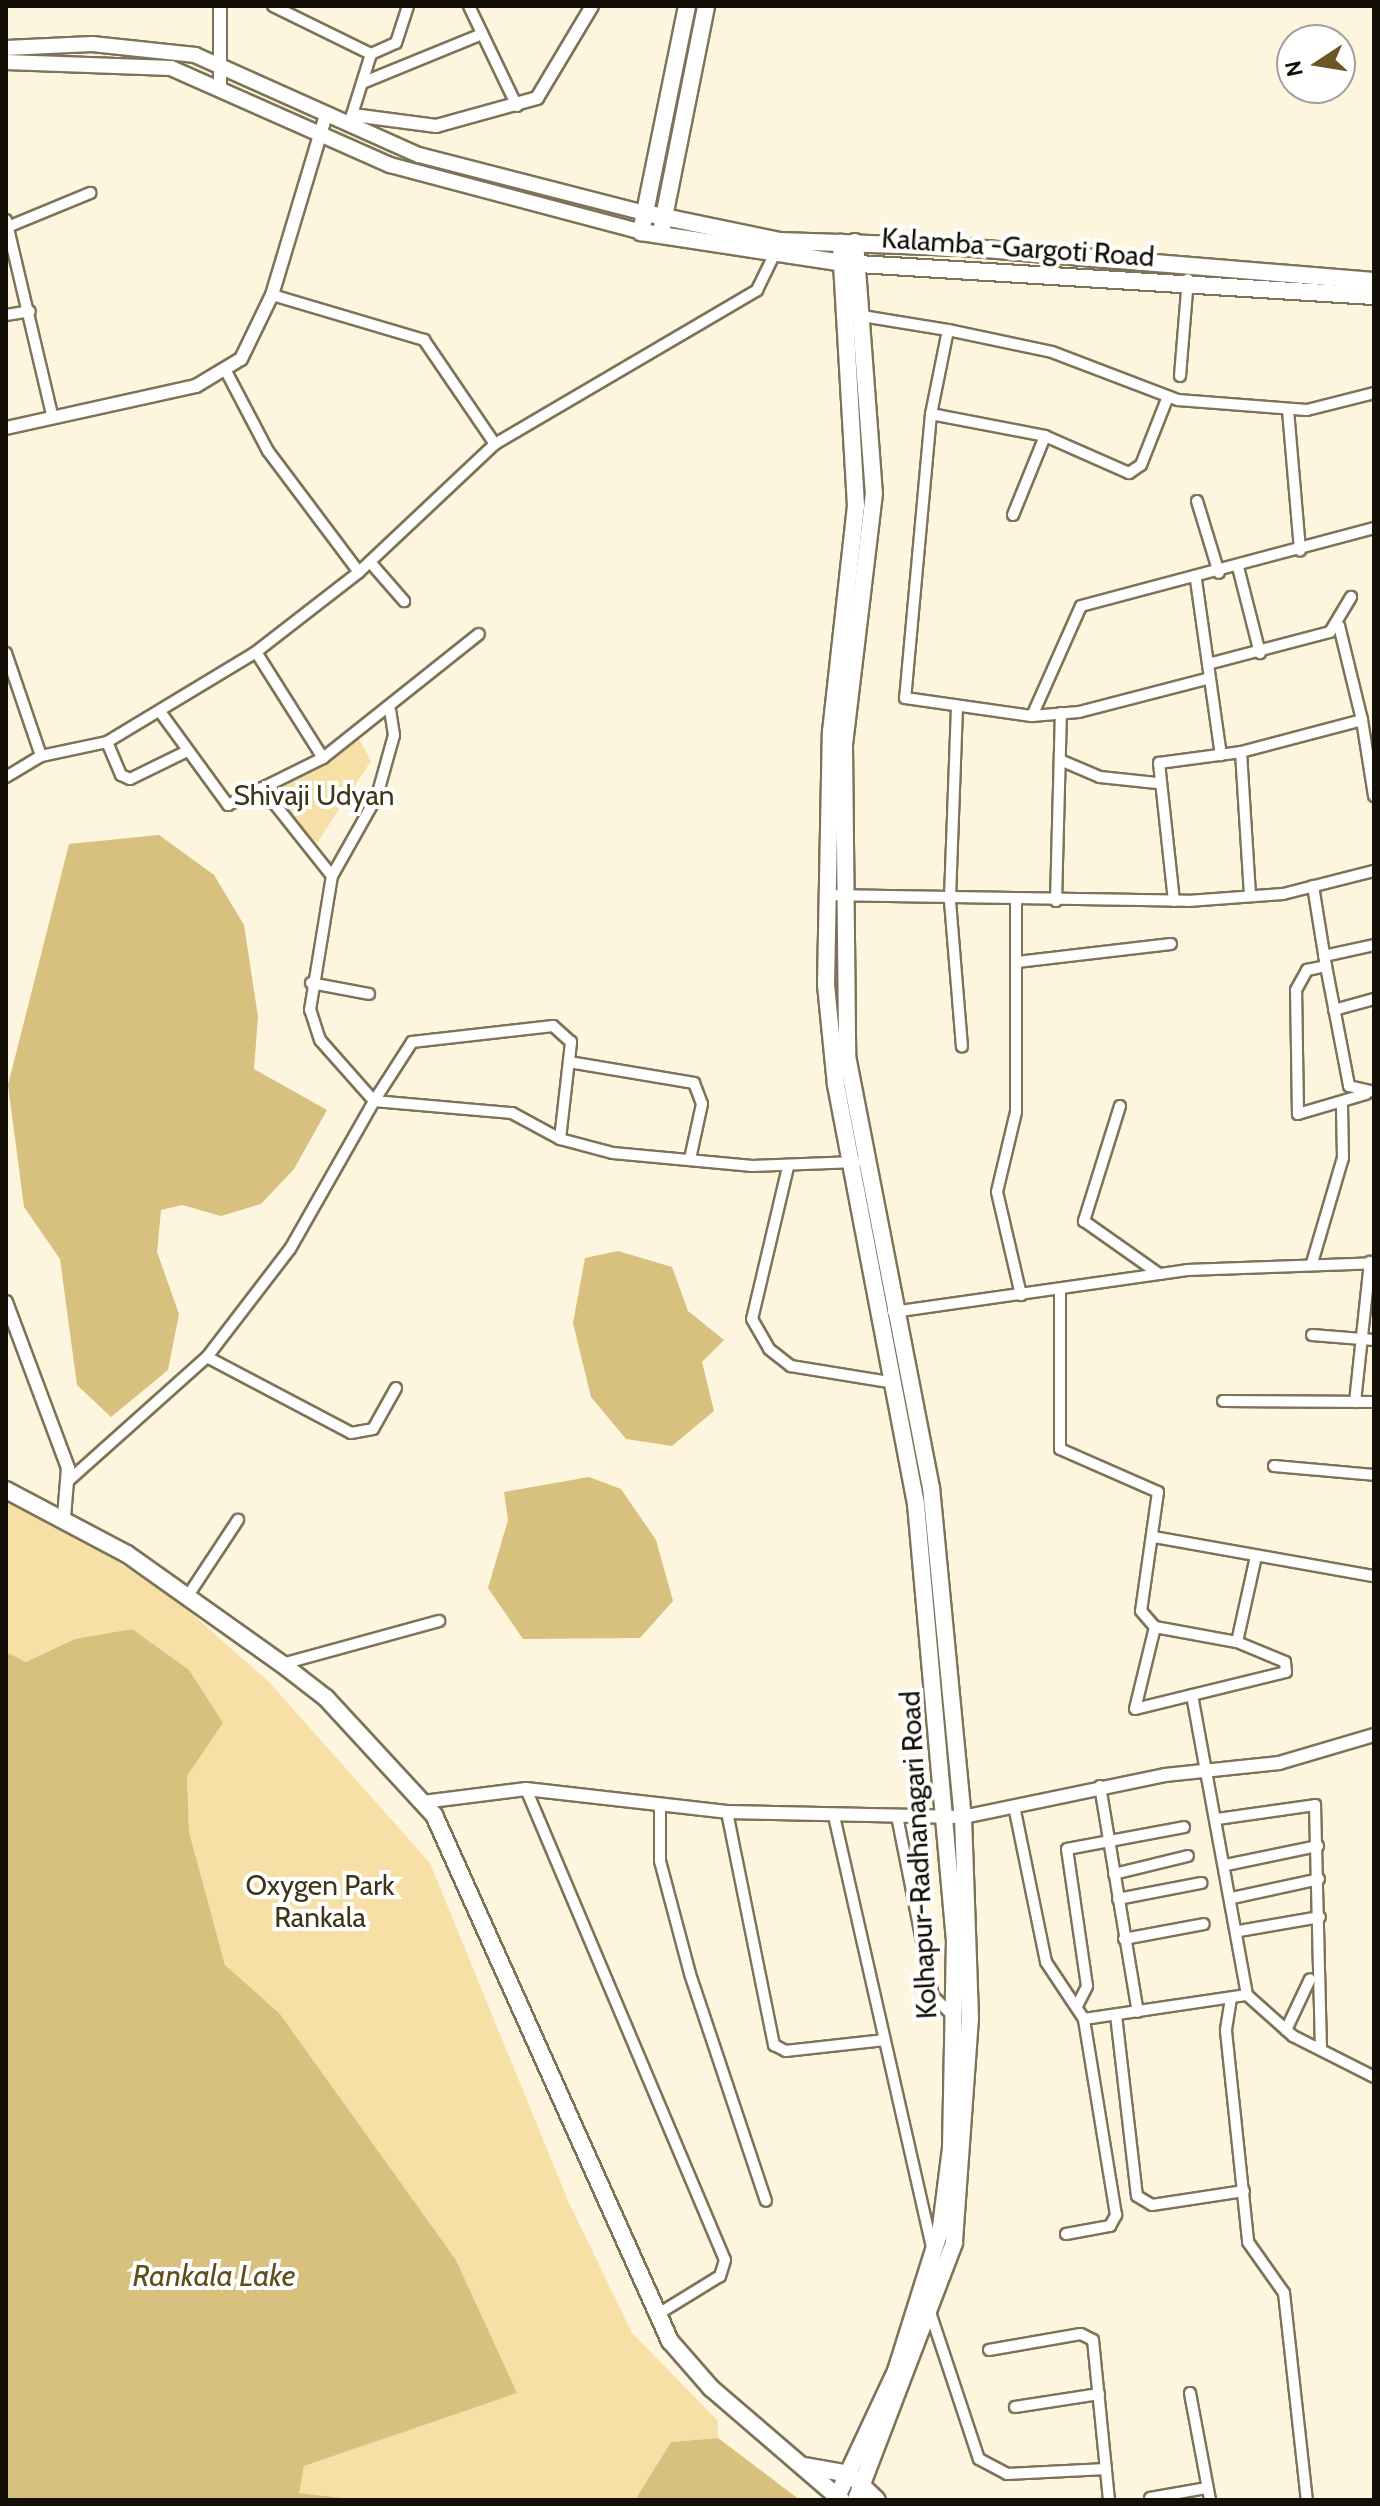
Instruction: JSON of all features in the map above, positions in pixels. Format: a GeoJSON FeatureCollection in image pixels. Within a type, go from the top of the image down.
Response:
{"type":"FeatureCollection","features":[{"type":"Feature","properties":{"kind":"main road"},"geometry":{"type":"LineString","coordinates":[[641,232],[687,6]]}},
{"type":"Feature","properties":{"kind":"main road"},"geometry":{"type":"LineString","coordinates":[[662,228],[706,6]]}},
{"type":"Feature","properties":{"kind":"main road","name":"Kalamba -Gargoti Road"},"geometry":{"type":"LineString","coordinates":[[6,48],[152,48],[222,64],[390,165],[641,232],[662,228],[850,263],[1188,276],[1374,296]]}},
{"type":"Feature","properties":{"kind":"main road","name":"Kalamba -Gargoti Road"},"geometry":{"type":"LineString","coordinates":[[6,62],[171,68],[323,126],[350,121],[419,155],[645,213],[662,228]]}},
{"type":"Feature","properties":{"kind":"main road"},"geometry":{"type":"LineString","coordinates":[[777,248],[848,242],[1188,276],[1374,281]]}},
{"type":"Feature","properties":{"kind":"main road"},"geometry":{"type":"LineString","coordinates":[[848,242],[874,493],[845,729],[847,1056],[858,1162]]}},
{"type":"Feature","properties":{"kind":"main road"},"geometry":{"type":"LineString","coordinates":[[855,315],[856,506],[831,732],[826,895],[833,1059],[858,1162],[886,1313],[931,1487],[963,1817],[970,2018],[963,2165],[954,2243],[860,2493]]}},
{"type":"Feature","properties":{"kind":"main road","name":"Kolhapur-Radhanagari Road"},"geometry":{"type":"LineString","coordinates":[[838,2499],[896,2371],[933,2256],[951,2148],[954,2017],[945,1818],[916,1504],[886,1313],[856,1195],[858,1162]]}},
{"type":"Feature","properties":{"kind":"main road"},"geometry":{"type":"LineString","coordinates":[[6,1490],[64,1518],[189,1594],[326,1698],[423,1802],[477,1904],[655,2316],[711,2388],[804,2466],[838,2499]]}},
{"type":"Feature","properties":{"kind":"main road"},"geometry":{"type":"LineString","coordinates":[[804,2466],[850,2474],[860,2493],[877,2500]]}},
{"type":"Feature","properties":{"kind":"street"},"geometry":{"type":"LineString","coordinates":[[220,6],[220,87]]}},
{"type":"Feature","properties":{"kind":"street"},"geometry":{"type":"LineString","coordinates":[[273,6],[371,54]]}},
{"type":"Feature","properties":{"kind":"street"},"geometry":{"type":"LineString","coordinates":[[408,6],[396,43],[371,54],[350,121],[436,126],[517,106],[548,86],[592,6]]}},
{"type":"Feature","properties":{"kind":"street"},"geometry":{"type":"LineString","coordinates":[[469,6],[517,106]]}},
{"type":"Feature","properties":{"kind":"street"},"geometry":{"type":"LineString","coordinates":[[362,83],[482,34]]}},
{"type":"Feature","properties":{"kind":"street"},"geometry":{"type":"LineString","coordinates":[[6,428],[52,414],[196,386],[227,373],[249,350],[272,295],[323,126]]}},
{"type":"Feature","properties":{"kind":"street"},"geometry":{"type":"LineString","coordinates":[[52,414],[8,223],[90,193]]}},
{"type":"Feature","properties":{"kind":"street"},"geometry":{"type":"LineString","coordinates":[[6,777],[41,756],[107,742],[161,713],[256,652],[359,572],[495,444],[757,290],[777,248]]}},
{"type":"Feature","properties":{"kind":"street"},"geometry":{"type":"LineString","coordinates":[[1180,376],[1188,276]]}},
{"type":"Feature","properties":{"kind":"street"},"geometry":{"type":"LineString","coordinates":[[272,295],[424,340],[495,444]]}},
{"type":"Feature","properties":{"kind":"street"},"geometry":{"type":"LineString","coordinates":[[6,315],[30,311]]}},
{"type":"Feature","properties":{"kind":"street"},"geometry":{"type":"LineString","coordinates":[[855,315],[948,330],[1052,352],[1167,399],[1288,410],[1374,393]]}},
{"type":"Feature","properties":{"kind":"street"},"geometry":{"type":"LineString","coordinates":[[948,330],[931,414],[900,690],[905,698],[1032,716],[1061,713],[1210,678]]}},
{"type":"Feature","properties":{"kind":"street"},"geometry":{"type":"LineString","coordinates":[[227,373],[286,478],[359,572]]}},
{"type":"Feature","properties":{"kind":"street"},"geometry":{"type":"LineString","coordinates":[[931,414],[1045,436],[1136,472],[1167,399]]}},
{"type":"Feature","properties":{"kind":"street"},"geometry":{"type":"LineString","coordinates":[[1288,410],[1300,550]]}},
{"type":"Feature","properties":{"kind":"street"},"geometry":{"type":"LineString","coordinates":[[1013,515],[1045,436]]}},
{"type":"Feature","properties":{"kind":"street"},"geometry":{"type":"LineString","coordinates":[[1197,501],[1219,573]]}},
{"type":"Feature","properties":{"kind":"street"},"geometry":{"type":"LineString","coordinates":[[1032,716],[1081,606],[1196,580],[1374,528]]}},
{"type":"Feature","properties":{"kind":"street"},"geometry":{"type":"LineString","coordinates":[[370,562],[404,601]]}},
{"type":"Feature","properties":{"kind":"street"},"geometry":{"type":"LineString","coordinates":[[1238,567],[1260,653]]}},
{"type":"Feature","properties":{"kind":"street"},"geometry":{"type":"LineString","coordinates":[[1196,580],[1221,755]]}},
{"type":"Feature","properties":{"kind":"street"},"geometry":{"type":"LineString","coordinates":[[1351,597],[1339,626],[1362,720],[1374,796]]}},
{"type":"Feature","properties":{"kind":"street"},"geometry":{"type":"LineString","coordinates":[[1208,664],[1260,653],[1339,626]]}},
{"type":"Feature","properties":{"kind":"street"},"geometry":{"type":"LineString","coordinates":[[161,713],[185,752],[228,805],[323,758],[390,710],[479,634]]}},
{"type":"Feature","properties":{"kind":"street"},"geometry":{"type":"LineString","coordinates":[[256,652],[323,758]]}},
{"type":"Feature","properties":{"kind":"street"},"geometry":{"type":"LineString","coordinates":[[6,653],[41,756]]}},
{"type":"Feature","properties":{"kind":"street"},"geometry":{"type":"LineString","coordinates":[[957,707],[950,901],[962,1047]]}},
{"type":"Feature","properties":{"kind":"street"},"geometry":{"type":"LineString","coordinates":[[390,710],[394,735],[377,796],[332,876],[311,983],[320,1040],[374,1101],[512,1113],[560,1139],[690,1159],[788,1167],[858,1162]]}},
{"type":"Feature","properties":{"kind":"street"},"geometry":{"type":"LineString","coordinates":[[1056,901],[1061,713]]}},
{"type":"Feature","properties":{"kind":"street"},"geometry":{"type":"LineString","coordinates":[[1174,901],[1157,783],[1159,763],[1241,752],[1362,720]]}},
{"type":"Feature","properties":{"kind":"street"},"geometry":{"type":"LineString","coordinates":[[107,742],[121,775],[130,779],[185,752]]}},
{"type":"Feature","properties":{"kind":"street"},"geometry":{"type":"LineString","coordinates":[[1241,752],[1250,896]]}},
{"type":"Feature","properties":{"kind":"street"},"geometry":{"type":"LineString","coordinates":[[1060,760],[1100,777],[1157,783]]}},
{"type":"Feature","properties":{"kind":"street"},"geometry":{"type":"LineString","coordinates":[[262,788],[332,876]]}},
{"type":"Feature","properties":{"kind":"street"},"geometry":{"type":"LineString","coordinates":[[826,895],[950,901],[1174,901],[1250,896],[1313,886],[1374,871]]}},
{"type":"Feature","properties":{"kind":"street"},"geometry":{"type":"LineString","coordinates":[[1313,886],[1349,1086],[1370,1093]]}},
{"type":"Feature","properties":{"kind":"street"},"geometry":{"type":"LineString","coordinates":[[1016,901],[1016,1112],[997,1192],[1021,1295]]}},
{"type":"Feature","properties":{"kind":"street"},"geometry":{"type":"LineString","coordinates":[[1017,962],[1171,944]]}},
{"type":"Feature","properties":{"kind":"street"},"geometry":{"type":"LineString","coordinates":[[1370,1093],[1342,1104],[1298,1114],[1296,982],[1325,961],[1374,945]]}},
{"type":"Feature","properties":{"kind":"street"},"geometry":{"type":"LineString","coordinates":[[311,983],[369,994]]}},
{"type":"Feature","properties":{"kind":"street"},"geometry":{"type":"LineString","coordinates":[[1334,1010],[1374,999]]}},
{"type":"Feature","properties":{"kind":"street"},"geometry":{"type":"LineString","coordinates":[[67,1482],[207,1357],[290,1249],[374,1101],[412,1042],[422,1038],[553,1026],[566,1031],[569,1062],[560,1139]]}},
{"type":"Feature","properties":{"kind":"street"},"geometry":{"type":"LineString","coordinates":[[569,1062],[694,1083],[702,1104],[690,1159]]}},
{"type":"Feature","properties":{"kind":"street"},"geometry":{"type":"LineString","coordinates":[[1312,1263],[1343,1158],[1342,1104]]}},
{"type":"Feature","properties":{"kind":"street"},"geometry":{"type":"LineString","coordinates":[[1120,1106],[1084,1221],[1159,1274]]}},
{"type":"Feature","properties":{"kind":"street"},"geometry":{"type":"LineString","coordinates":[[788,1167],[752,1319],[769,1349],[791,1366],[895,1383]]}},
{"type":"Feature","properties":{"kind":"street"},"geometry":{"type":"LineString","coordinates":[[886,1313],[1159,1274],[1312,1263],[1372,1263],[1369,1340],[1355,1402]]}},
{"type":"Feature","properties":{"kind":"street"},"geometry":{"type":"LineString","coordinates":[[1060,1290],[1060,1449],[1074,1461],[1154,1485],[1154,1537],[1141,1611],[1155,1627],[1237,1642],[1285,1662],[1283,1676],[1135,1709],[1155,1627]]}},
{"type":"Feature","properties":{"kind":"street"},"geometry":{"type":"LineString","coordinates":[[6,1302],[43,1390],[67,1482],[64,1518]]}},
{"type":"Feature","properties":{"kind":"street"},"geometry":{"type":"LineString","coordinates":[[1312,1335],[1369,1340]]}},
{"type":"Feature","properties":{"kind":"street"},"geometry":{"type":"LineString","coordinates":[[207,1357],[351,1433],[373,1429],[396,1388]]}},
{"type":"Feature","properties":{"kind":"street"},"geometry":{"type":"LineString","coordinates":[[1223,1401],[1374,1402]]}},
{"type":"Feature","properties":{"kind":"street"},"geometry":{"type":"LineString","coordinates":[[1274,1466],[1374,1475]]}},
{"type":"Feature","properties":{"kind":"street"},"geometry":{"type":"LineString","coordinates":[[189,1594],[238,1520]]}},
{"type":"Feature","properties":{"kind":"street"},"geometry":{"type":"LineString","coordinates":[[1154,1537],[1374,1576]]}},
{"type":"Feature","properties":{"kind":"street"},"geometry":{"type":"LineString","coordinates":[[1237,1642],[1256,1556]]}},
{"type":"Feature","properties":{"kind":"street"},"geometry":{"type":"LineString","coordinates":[[282,1664],[439,1621]]}},
{"type":"Feature","properties":{"kind":"street"},"geometry":{"type":"LineString","coordinates":[[1192,1695],[1239,1931],[1247,1995],[1286,2030],[1374,2077]]}},
{"type":"Feature","properties":{"kind":"street"},"geometry":{"type":"LineString","coordinates":[[423,1802],[526,1789],[727,1812],[963,1817],[1100,1786],[1206,1769],[1279,1763],[1374,1735]]}},
{"type":"Feature","properties":{"kind":"street"},"geometry":{"type":"LineString","coordinates":[[1100,1786],[1138,2012]]}},
{"type":"Feature","properties":{"kind":"street"},"geometry":{"type":"LineString","coordinates":[[526,1789],[725,2260],[720,2276],[655,2316]]}},
{"type":"Feature","properties":{"kind":"street"},"geometry":{"type":"LineString","coordinates":[[660,1804],[660,1861],[690,1974],[766,2201]]}},
{"type":"Feature","properties":{"kind":"street"},"geometry":{"type":"LineString","coordinates":[[1217,1819],[1315,1805],[1321,2049]]}},
{"type":"Feature","properties":{"kind":"street"},"geometry":{"type":"LineString","coordinates":[[1014,1806],[1046,1962],[1078,2004],[1084,2019],[1116,2215],[1110,2226],[1066,2234]]}},
{"type":"Feature","properties":{"kind":"street"},"geometry":{"type":"LineString","coordinates":[[727,1812],[774,2045],[786,2051],[884,2040]]}},
{"type":"Feature","properties":{"kind":"street"},"geometry":{"type":"LineString","coordinates":[[834,1816],[933,2256]]}},
{"type":"Feature","properties":{"kind":"street"},"geometry":{"type":"LineString","coordinates":[[897,1816],[933,1996],[954,2017]]}},
{"type":"Feature","properties":{"kind":"street"},"geometry":{"type":"LineString","coordinates":[[1078,2004],[1087,1986],[1065,1853],[1184,1827]]}},
{"type":"Feature","properties":{"kind":"street"},"geometry":{"type":"LineString","coordinates":[[1226,1865],[1318,1846]]}},
{"type":"Feature","properties":{"kind":"street"},"geometry":{"type":"LineString","coordinates":[[1305,1851],[1317,1864]]}},
{"type":"Feature","properties":{"kind":"street"},"geometry":{"type":"LineString","coordinates":[[1114,1874],[1188,1856]]}},
{"type":"Feature","properties":{"kind":"street"},"geometry":{"type":"LineString","coordinates":[[1232,1898],[1319,1879]]}},
{"type":"Feature","properties":{"kind":"street"},"geometry":{"type":"LineString","coordinates":[[1118,1899],[1201,1883]]}},
{"type":"Feature","properties":{"kind":"street"},"geometry":{"type":"LineString","coordinates":[[1239,1931],[1320,1917]]}},
{"type":"Feature","properties":{"kind":"street"},"geometry":{"type":"LineString","coordinates":[[1124,1939],[1204,1924]]}},
{"type":"Feature","properties":{"kind":"street"},"geometry":{"type":"LineString","coordinates":[[1286,2030],[1310,1979]]}},
{"type":"Feature","properties":{"kind":"street"},"geometry":{"type":"LineString","coordinates":[[1084,2019],[1247,1995]]}},
{"type":"Feature","properties":{"kind":"street"},"geometry":{"type":"LineString","coordinates":[[1231,1998],[1226,2031],[1248,2242],[1284,2293],[1307,2500]]}},
{"type":"Feature","properties":{"kind":"street"},"geometry":{"type":"LineString","coordinates":[[1116,2015],[1137,2196],[1152,2205],[1244,2191]]}},
{"type":"Feature","properties":{"kind":"street"},"geometry":{"type":"LineString","coordinates":[[930,2312],[979,2459],[1007,2474],[1106,2469]]}},
{"type":"Feature","properties":{"kind":"street"},"geometry":{"type":"LineString","coordinates":[[989,2350],[1088,2335],[1099,2394],[1109,2500]]}},
{"type":"Feature","properties":{"kind":"street"},"geometry":{"type":"LineString","coordinates":[[1190,2393],[1210,2500]]}},
{"type":"Feature","properties":{"kind":"street"},"geometry":{"type":"LineString","coordinates":[[1015,2407],[1099,2394]]}},
{"type":"Feature","properties":{"kind":"street"},"geometry":{"type":"LineString","coordinates":[[1150,2498],[1207,2488]]}},
{"type":"Feature","properties":{"kind":"green space","name":"Shivaji Udyan"},"geometry":{"type":"Polygon","coordinates":[[[356,734],[371,761],[317,843],[262,788],[356,734]]]}},
{"type":"Feature","properties":{"kind":"green space","name":"Oxygen Park Rankala"},"geometry":{"type":"Polygon","coordinates":[[[6,1490],[174,1598],[269,1682],[430,1863],[569,2203],[632,2333],[718,2421],[718,2438],[671,2442],[635,2500],[361,2500],[298,2493],[304,2466],[516,2392],[456,2260],[280,2014],[225,1965],[189,1832],[187,1776],[223,1723],[132,1629],[75,1639],[26,1662],[6,1652],[6,1490]]]}},
{"type":"Feature","properties":{"kind":"water"},"geometry":{"type":"Polygon","coordinates":[[[159,835],[214,875],[244,925],[258,1017],[254,1069],[327,1110],[294,1169],[261,1204],[221,1216],[182,1205],[161,1210],[157,1252],[179,1314],[168,1370],[111,1417],[77,1385],[60,1259],[24,1207],[8,1085],[69,844],[159,835]]]}},
{"type":"Feature","properties":{"kind":"water"},"geometry":{"type":"Polygon","coordinates":[[[618,1251],[672,1267],[688,1311],[724,1340],[702,1362],[714,1411],[672,1446],[626,1439],[591,1397],[573,1323],[585,1258],[618,1251]]]}},
{"type":"Feature","properties":{"kind":"water"},"geometry":{"type":"Polygon","coordinates":[[[589,1477],[621,1489],[656,1540],[673,1601],[640,1638],[523,1639],[488,1588],[508,1520],[504,1492],[589,1477]]]}},
{"type":"Feature","properties":{"kind":"water","name":"Rankala Lake"},"geometry":{"type":"Polygon","coordinates":[[[132,1629],[189,1670],[223,1723],[187,1776],[189,1832],[225,1965],[280,2014],[456,2260],[517,2393],[304,2466],[299,2493],[361,2500],[6,2500],[6,1652],[26,1662],[75,1639],[132,1629]]]}},
{"type":"Feature","properties":{"kind":"water"},"geometry":{"type":"Polygon","coordinates":[[[718,2438],[800,2500],[635,2500],[671,2442],[718,2438]]]}}]}
